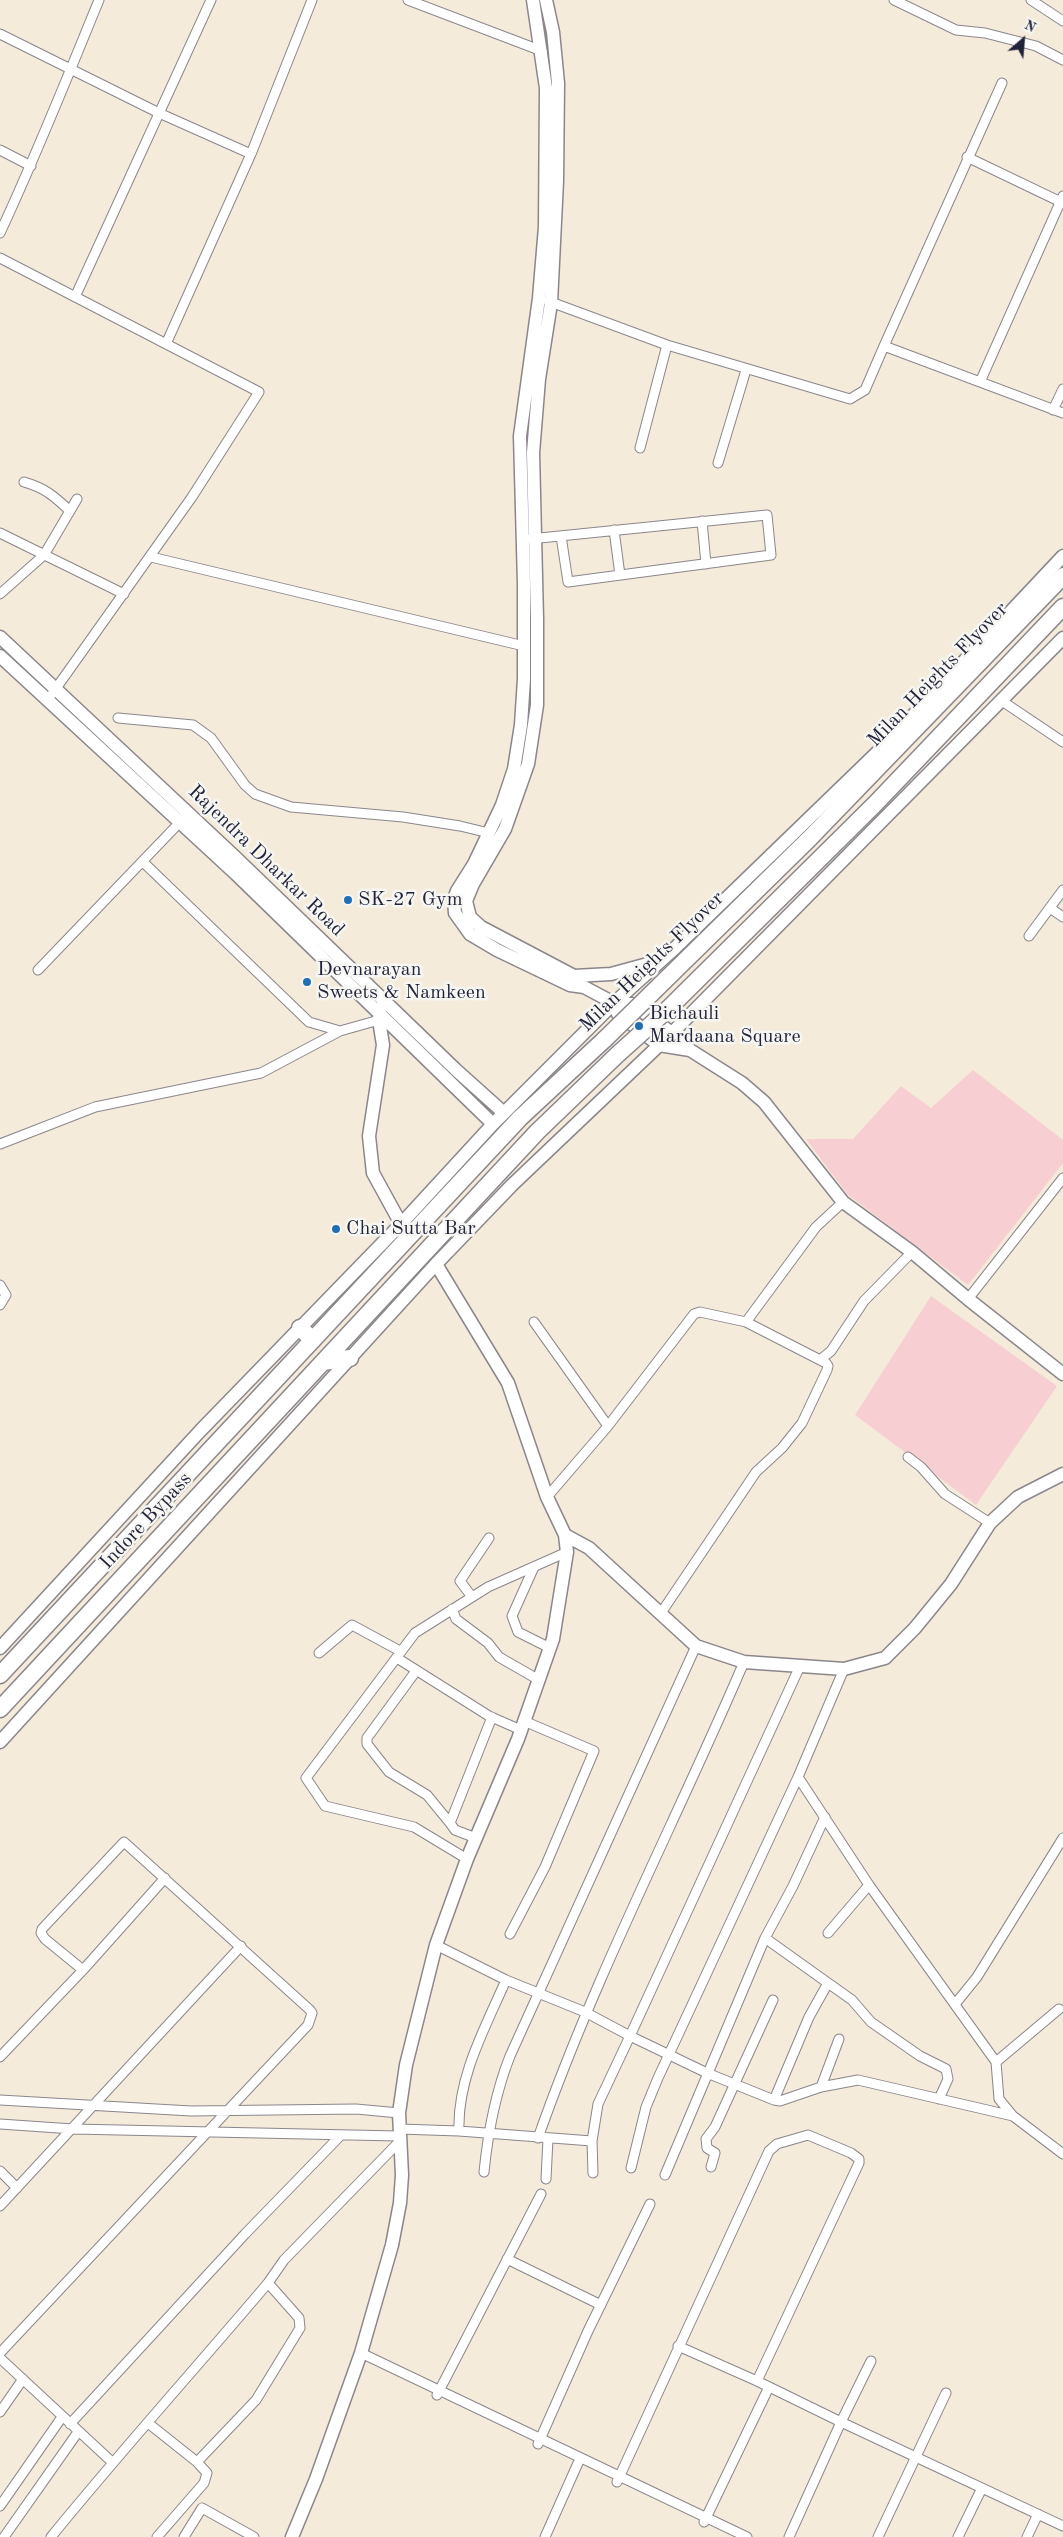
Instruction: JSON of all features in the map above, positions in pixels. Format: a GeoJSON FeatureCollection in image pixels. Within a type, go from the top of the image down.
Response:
{"type":"FeatureCollection","features":[{"type":"Feature","properties":{"kind":"highway","name":"Milan Heights Flyover"},"geometry":{"type":"LineString","coordinates":[[274,1381],[520,1118],[650,995],[810,838],[1059,581]]}},
{"type":"Feature","properties":{"kind":"highway"},"geometry":{"type":"LineString","coordinates":[[323,1362],[537,1132],[666,1012],[876,804],[1063,606]]}},
{"type":"Feature","properties":{"kind":"highway"},"geometry":{"type":"LineString","coordinates":[[300,1328],[312,1340]]}},
{"type":"Feature","properties":{"kind":"highway"},"geometry":{"type":"LineString","coordinates":[[323,1362],[350,1358]]}},
{"type":"Feature","properties":{"kind":"highway","name":"Indore Bypass"},"geometry":{"type":"LineString","coordinates":[[0,1709],[323,1362]]}},
{"type":"Feature","properties":{"kind":"highway","name":"Indore Bypass"},"geometry":{"type":"LineString","coordinates":[[0,1675],[274,1381]]}},
{"type":"Feature","properties":{"kind":"street"},"geometry":{"type":"LineString","coordinates":[[0,233],[31,166],[48,119],[99,0]]}},
{"type":"Feature","properties":{"kind":"street"},"geometry":{"type":"LineString","coordinates":[[76,297],[211,0]]}},
{"type":"Feature","properties":{"kind":"street"},"geometry":{"type":"LineString","coordinates":[[166,344],[251,154],[312,0]]}},
{"type":"Feature","properties":{"kind":"street"},"geometry":{"type":"LineString","coordinates":[[408,0],[542,51]]}},
{"type":"Feature","properties":{"kind":"street"},"geometry":{"type":"LineString","coordinates":[[533,0],[542,51],[547,123],[545,300]]}},
{"type":"Feature","properties":{"kind":"street"},"geometry":{"type":"LineString","coordinates":[[546,0],[553,32],[558,83],[558,181],[545,300],[533,386],[520,436],[537,628],[536,705],[528,764],[505,829],[466,901],[470,917],[482,927],[574,976],[584,987]]}},
{"type":"Feature","properties":{"kind":"street"},"geometry":{"type":"LineString","coordinates":[[894,0],[956,30],[985,33],[1036,46],[1063,60]]}},
{"type":"Feature","properties":{"kind":"street"},"geometry":{"type":"LineString","coordinates":[[1031,0],[1063,21]]}},
{"type":"Feature","properties":{"kind":"street"},"geometry":{"type":"LineString","coordinates":[[1045,9],[1050,0]]}},
{"type":"Feature","properties":{"kind":"street"},"geometry":{"type":"LineString","coordinates":[[0,34],[159,113],[251,154]]}},
{"type":"Feature","properties":{"kind":"street"},"geometry":{"type":"LineString","coordinates":[[545,300],[667,345],[746,370],[850,399],[865,390],[967,157],[1002,83]]}},
{"type":"Feature","properties":{"kind":"street"},"geometry":{"type":"LineString","coordinates":[[0,150],[31,166]]}},
{"type":"Feature","properties":{"kind":"street"},"geometry":{"type":"LineString","coordinates":[[967,157],[1062,200],[980,382]]}},
{"type":"Feature","properties":{"kind":"street"},"geometry":{"type":"LineString","coordinates":[[0,258],[259,392],[192,497],[56,690],[46,699]]}},
{"type":"Feature","properties":{"kind":"street"},"geometry":{"type":"LineString","coordinates":[[640,448],[667,345]]}},
{"type":"Feature","properties":{"kind":"street"},"geometry":{"type":"LineString","coordinates":[[884,346],[1063,413]]}},
{"type":"Feature","properties":{"kind":"street"},"geometry":{"type":"LineString","coordinates":[[718,463],[746,370]]}},
{"type":"Feature","properties":{"kind":"street"},"geometry":{"type":"LineString","coordinates":[[1053,410],[1063,390]]}},
{"type":"Feature","properties":{"kind":"street"},"geometry":{"type":"LineString","coordinates":[[24,482],[42,487],[54,494],[70,511]]}},
{"type":"Feature","properties":{"kind":"street"},"geometry":{"type":"LineString","coordinates":[[0,594],[44,554],[78,499]]}},
{"type":"Feature","properties":{"kind":"street"},"geometry":{"type":"LineString","coordinates":[[528,539],[767,515],[771,555],[568,582],[561,536]]}},
{"type":"Feature","properties":{"kind":"street"},"geometry":{"type":"LineString","coordinates":[[702,521],[706,564]]}},
{"type":"Feature","properties":{"kind":"street"},"geometry":{"type":"LineString","coordinates":[[614,530],[620,575]]}},
{"type":"Feature","properties":{"kind":"street"},"geometry":{"type":"LineString","coordinates":[[0,533],[124,594]]}},
{"type":"Feature","properties":{"kind":"street"},"geometry":{"type":"LineString","coordinates":[[528,539],[521,725],[514,769],[489,833],[454,899],[456,912],[470,934],[497,950],[570,985],[584,987],[614,1002],[632,1004],[672,1033],[690,1050],[742,1083],[764,1102],[842,1202],[912,1252],[1063,1374]]}},
{"type":"Feature","properties":{"kind":"street"},"geometry":{"type":"LineString","coordinates":[[151,556],[524,646]]}},
{"type":"Feature","properties":{"kind":"street"},"geometry":{"type":"LineString","coordinates":[[0,1648],[201,1430],[401,1224],[493,1124],[614,1002],[889,741],[1063,556]]}},
{"type":"Feature","properties":{"kind":"street"},"geometry":{"type":"LineString","coordinates":[[524,628],[537,628]]}},
{"type":"Feature","properties":{"kind":"street","name":"Rajendra Dharkar Road"},"geometry":{"type":"LineString","coordinates":[[0,637],[380,1010],[493,1124]]}},
{"type":"Feature","properties":{"kind":"street"},"geometry":{"type":"LineString","coordinates":[[0,1742],[436,1264],[512,1185],[672,1033],[1063,638]]}},
{"type":"Feature","properties":{"kind":"street","name":"Rajendra Dharkar Road"},"geometry":{"type":"LineString","coordinates":[[0,656],[46,699],[184,817]]}},
{"type":"Feature","properties":{"kind":"street"},"geometry":{"type":"LineString","coordinates":[[1002,701],[1063,742]]}},
{"type":"Feature","properties":{"kind":"street"},"geometry":{"type":"LineString","coordinates":[[118,718],[193,725],[211,738],[245,785],[256,794],[291,807],[403,817],[460,826],[489,833]]}},
{"type":"Feature","properties":{"kind":"street"},"geometry":{"type":"LineString","coordinates":[[38,970],[184,817]]}},
{"type":"Feature","properties":{"kind":"street"},"geometry":{"type":"LineString","coordinates":[[142,862],[309,1022],[340,1031]]}},
{"type":"Feature","properties":{"kind":"street"},"geometry":{"type":"LineString","coordinates":[[1029,936],[1063,890]]}},
{"type":"Feature","properties":{"kind":"street"},"geometry":{"type":"LineString","coordinates":[[1050,908],[1063,917]]}},
{"type":"Feature","properties":{"kind":"street"},"geometry":{"type":"LineString","coordinates":[[574,976],[611,974],[660,960]]}},
{"type":"Feature","properties":{"kind":"street"},"geometry":{"type":"LineString","coordinates":[[614,1002],[618,1014],[659,1045],[690,1050]]}},
{"type":"Feature","properties":{"kind":"street"},"geometry":{"type":"LineString","coordinates":[[0,1144],[95,1107],[261,1073],[380,1010],[383,1045],[370,1136],[373,1172],[401,1224]]}},
{"type":"Feature","properties":{"kind":"street","name":"Rajendra Dharkar Road"},"geometry":{"type":"LineString","coordinates":[[380,1010],[504,1113]]}},
{"type":"Feature","properties":{"kind":"street"},"geometry":{"type":"LineString","coordinates":[[968,1299],[1063,1178]]}},
{"type":"Feature","properties":{"kind":"street"},"geometry":{"type":"LineString","coordinates":[[746,1322],[816,1226],[842,1202]]}},
{"type":"Feature","properties":{"kind":"street"},"geometry":{"type":"LineString","coordinates":[[820,1360],[831,1351],[864,1301],[912,1252]]}},
{"type":"Feature","properties":{"kind":"street"},"geometry":{"type":"LineString","coordinates":[[292,2537],[316,2479],[361,2354],[392,2245],[400,2203],[402,2175],[399,2113],[406,2065],[436,1946],[467,1859],[523,1725],[550,1648],[567,1552],[565,1535],[547,1497],[508,1382],[436,1264]]}},
{"type":"Feature","properties":{"kind":"street"},"geometry":{"type":"LineString","coordinates":[[0,1286],[6,1295],[0,1305]]}},
{"type":"Feature","properties":{"kind":"street"},"geometry":{"type":"LineString","coordinates":[[547,1497],[608,1426],[694,1314],[700,1312],[746,1322],[820,1360],[828,1366],[802,1423],[782,1448],[756,1472],[661,1613]]}},
{"type":"Feature","properties":{"kind":"street"},"geometry":{"type":"LineString","coordinates":[[534,1322],[608,1426]]}},
{"type":"Feature","properties":{"kind":"street"},"geometry":{"type":"LineString","coordinates":[[908,1457],[921,1467],[945,1494],[990,1523]]}},
{"type":"Feature","properties":{"kind":"street"},"geometry":{"type":"LineString","coordinates":[[565,1535],[589,1548],[696,1646],[744,1662],[844,1669],[884,1658],[916,1628],[951,1584],[990,1523],[1018,1497],[1063,1474]]}},
{"type":"Feature","properties":{"kind":"street"},"geometry":{"type":"LineString","coordinates":[[472,1597],[460,1581],[489,1538]]}},
{"type":"Feature","properties":{"kind":"street"},"geometry":{"type":"LineString","coordinates":[[467,1859],[414,1827],[325,1806],[306,1778],[415,1633],[488,1587],[567,1552]]}},
{"type":"Feature","properties":{"kind":"street"},"geometry":{"type":"LineString","coordinates":[[534,1567],[512,1616],[518,1632],[550,1648]]}},
{"type":"Feature","properties":{"kind":"street"},"geometry":{"type":"LineString","coordinates":[[452,1609],[456,1619],[488,1643],[498,1657],[539,1680]]}},
{"type":"Feature","properties":{"kind":"street"},"geometry":{"type":"LineString","coordinates":[[319,1653],[352,1625],[399,1655],[416,1671],[492,1717],[523,1725],[594,1751],[545,1867],[510,1934]]}},
{"type":"Feature","properties":{"kind":"street"},"geometry":{"type":"LineString","coordinates":[[484,2172],[488,2132],[500,2083],[538,1991],[696,1646]]}},
{"type":"Feature","properties":{"kind":"street"},"geometry":{"type":"LineString","coordinates":[[546,2179],[543,2139],[585,2012],[701,1762],[744,1662]]}},
{"type":"Feature","properties":{"kind":"street"},"geometry":{"type":"LineString","coordinates":[[593,2173],[592,2141],[598,2104],[800,1666]]}},
{"type":"Feature","properties":{"kind":"street"},"geometry":{"type":"LineString","coordinates":[[631,2168],[646,2107],[798,1777],[844,1669]]}},
{"type":"Feature","properties":{"kind":"street"},"geometry":{"type":"LineString","coordinates":[[416,1671],[367,1738],[368,1744],[389,1772],[428,1795],[438,1811],[455,1830],[476,1838]]}},
{"type":"Feature","properties":{"kind":"street"},"geometry":{"type":"LineString","coordinates":[[450,1823],[492,1717]]}},
{"type":"Feature","properties":{"kind":"street"},"geometry":{"type":"LineString","coordinates":[[798,1777],[869,1884],[956,2003],[996,2062],[999,2099],[1012,2116],[1063,2154]]}},
{"type":"Feature","properties":{"kind":"street"},"geometry":{"type":"LineString","coordinates":[[665,2175],[765,1938],[793,1886],[825,1817]]}},
{"type":"Feature","properties":{"kind":"street"},"geometry":{"type":"LineString","coordinates":[[956,2003],[978,1977],[1063,1838]]}},
{"type":"Feature","properties":{"kind":"street"},"geometry":{"type":"LineString","coordinates":[[0,2353],[308,2025],[312,2014],[241,1946],[124,1842],[44,1924],[41,1933],[45,1939],[83,1970]]}},
{"type":"Feature","properties":{"kind":"street"},"geometry":{"type":"LineString","coordinates":[[0,2057],[83,1970],[166,1878]]}},
{"type":"Feature","properties":{"kind":"street"},"geometry":{"type":"LineString","coordinates":[[828,1933],[869,1884]]}},
{"type":"Feature","properties":{"kind":"street"},"geometry":{"type":"LineString","coordinates":[[765,1938],[852,2000],[871,2022],[920,2056],[946,2069],[948,2079],[939,2099]]}},
{"type":"Feature","properties":{"kind":"street"},"geometry":{"type":"LineString","coordinates":[[0,2206],[241,1946]]}},
{"type":"Feature","properties":{"kind":"street"},"geometry":{"type":"LineString","coordinates":[[436,1946],[506,1980],[538,1991],[585,2012],[707,2073],[774,2100],[780,2101],[821,2087],[858,2080],[1012,2116]]}},
{"type":"Feature","properties":{"kind":"street"},"geometry":{"type":"LineString","coordinates":[[459,2131],[459,2119],[467,2074],[506,1980]]}},
{"type":"Feature","properties":{"kind":"street"},"geometry":{"type":"LineString","coordinates":[[774,2100],[809,2017],[828,1983]]}},
{"type":"Feature","properties":{"kind":"street"},"geometry":{"type":"LineString","coordinates":[[712,2167],[715,2153],[707,2148],[706,2140],[715,2127],[773,2000]]}},
{"type":"Feature","properties":{"kind":"street"},"geometry":{"type":"LineString","coordinates":[[996,2062],[1059,2009]]}},
{"type":"Feature","properties":{"kind":"street"},"geometry":{"type":"LineString","coordinates":[[821,2087],[839,2039]]}},
{"type":"Feature","properties":{"kind":"street"},"geometry":{"type":"LineString","coordinates":[[0,2100],[226,2111],[356,2109],[399,2113]]}},
{"type":"Feature","properties":{"kind":"street"},"geometry":{"type":"LineString","coordinates":[[0,2124],[73,2129],[399,2136],[459,2131],[488,2132],[543,2139],[592,2141]]}},
{"type":"Feature","properties":{"kind":"street"},"geometry":{"type":"LineString","coordinates":[[70,2424],[245,2234],[341,2135]]}},
{"type":"Feature","properties":{"kind":"street"},"geometry":{"type":"LineString","coordinates":[[51,2537],[112,2462],[148,2423],[268,2283],[284,2260],[399,2136]]}},
{"type":"Feature","properties":{"kind":"street"},"geometry":{"type":"LineString","coordinates":[[618,2479],[769,2152],[777,2144],[803,2136],[819,2137],[856,2156],[859,2163],[757,2381]]}},
{"type":"Feature","properties":{"kind":"street"},"geometry":{"type":"LineString","coordinates":[[0,2171],[17,2188]]}},
{"type":"Feature","properties":{"kind":"street"},"geometry":{"type":"LineString","coordinates":[[439,2393],[541,2194]]}},
{"type":"Feature","properties":{"kind":"street"},"geometry":{"type":"LineString","coordinates":[[539,2442],[601,2305],[650,2204]]}},
{"type":"Feature","properties":{"kind":"street"},"geometry":{"type":"LineString","coordinates":[[507,2259],[601,2305]]}},
{"type":"Feature","properties":{"kind":"street"},"geometry":{"type":"LineString","coordinates":[[197,2462],[256,2400],[300,2328],[299,2318],[268,2283]]}},
{"type":"Feature","properties":{"kind":"street"},"geometry":{"type":"LineString","coordinates":[[678,2346],[757,2381],[1063,2526]]}},
{"type":"Feature","properties":{"kind":"street"},"geometry":{"type":"LineString","coordinates":[[361,2354],[737,2537]]}},
{"type":"Feature","properties":{"kind":"street"},"geometry":{"type":"LineString","coordinates":[[0,2358],[112,2462]]}},
{"type":"Feature","properties":{"kind":"street"},"geometry":{"type":"LineString","coordinates":[[789,2537],[871,2361]]}},
{"type":"Feature","properties":{"kind":"street"},"geometry":{"type":"LineString","coordinates":[[0,2412],[23,2379]]}},
{"type":"Feature","properties":{"kind":"street"},"geometry":{"type":"LineString","coordinates":[[704,2521],[769,2387]]}},
{"type":"Feature","properties":{"kind":"street"},"geometry":{"type":"LineString","coordinates":[[878,2537],[946,2392]]}},
{"type":"Feature","properties":{"kind":"street"},"geometry":{"type":"LineString","coordinates":[[0,2506],[62,2417]]}},
{"type":"Feature","properties":{"kind":"street"},"geometry":{"type":"LineString","coordinates":[[148,2423],[197,2462],[205,2470],[207,2477],[157,2537]]}},
{"type":"Feature","properties":{"kind":"street"},"geometry":{"type":"LineString","coordinates":[[4,2537],[78,2432]]}},
{"type":"Feature","properties":{"kind":"street"},"geometry":{"type":"LineString","coordinates":[[539,2442],[578,2463],[618,2479]]}},
{"type":"Feature","properties":{"kind":"street"},"geometry":{"type":"LineString","coordinates":[[545,2537],[578,2463]]}},
{"type":"Feature","properties":{"kind":"street"},"geometry":{"type":"LineString","coordinates":[[958,2537],[982,2488]]}},
{"type":"Feature","properties":{"kind":"street"},"geometry":{"type":"LineString","coordinates":[[171,2521],[185,2535],[202,2508],[254,2537]]}},
{"type":"Feature","properties":{"kind":"street"},"geometry":{"type":"LineString","coordinates":[[1027,2537],[1038,2514]]}},
{"type":"Feature","properties":{"kind":"street"},"geometry":{"type":"LineString","coordinates":[[704,2521],[747,2537]]}},
{"type":"Feature","properties":{"kind":"shaded area"},"geometry":{"type":"Polygon","coordinates":[[[973,1070],[1063,1140],[1063,1163],[968,1285],[847,1194],[806,1139],[853,1139],[901,1086],[931,1108],[973,1070]]]}},
{"type":"Feature","properties":{"kind":"shaded area"},"geometry":{"type":"Polygon","coordinates":[[[931,1296],[1057,1386],[976,1505],[855,1415],[931,1296]]]}},
{"type":"Feature","properties":{"kind":"place","name":"SK-27 Gym"},"geometry":{"type":"Point","coordinates":[348,900]}},
{"type":"Feature","properties":{"kind":"place","name":"Devnarayan Sweets & Namkeen"},"geometry":{"type":"Point","coordinates":[307,982]}},
{"type":"Feature","properties":{"kind":"place","name":"Bichauli Mardaana Square"},"geometry":{"type":"Point","coordinates":[639,1026]}},
{"type":"Feature","properties":{"kind":"place","name":"Chai Sutta Bar"},"geometry":{"type":"Point","coordinates":[336,1229]}}]}
